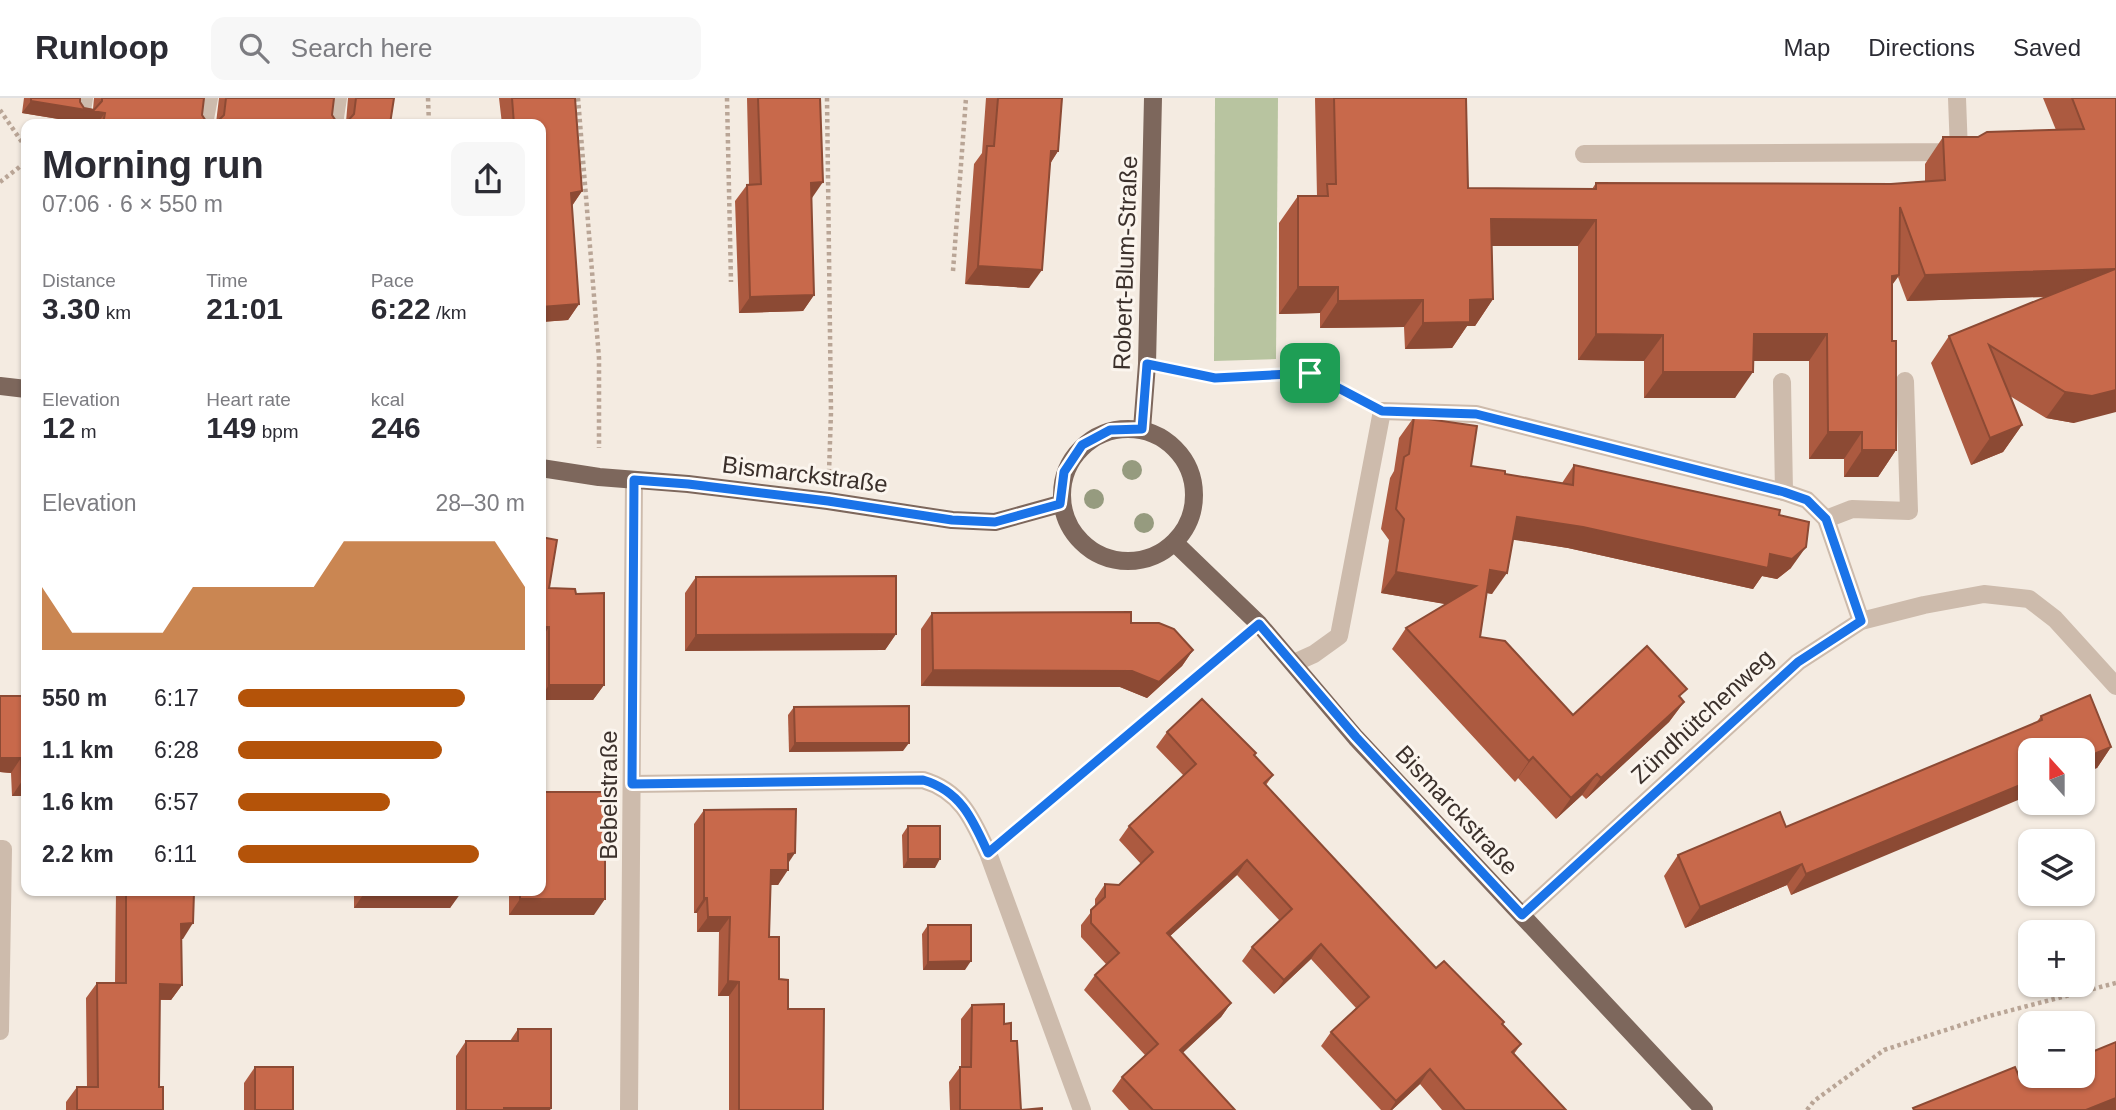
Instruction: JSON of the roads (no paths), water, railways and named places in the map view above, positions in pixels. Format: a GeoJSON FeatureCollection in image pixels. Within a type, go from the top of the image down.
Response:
{"type":"FeatureCollection","features":[{"type":"Feature","properties":{"kind":"main road","name":"Robert-Blum-Straße"},"geometry":{"type":"LineString","coordinates":[[1142,429],[1147,364],[1153,98]]}},
{"type":"Feature","properties":{"kind":"main road"},"geometry":{"type":"LineString","coordinates":[[0,386],[21,388]]}},
{"type":"Feature","properties":{"kind":"main road"},"geometry":{"type":"LineString","coordinates":[[1142,429],[1170,442],[1189,466],[1196,493],[1191,521],[1175,543],[1149,559],[1120,562],[1092,553],[1071,532],[1060,504],[1064,472],[1082,445],[1110,430],[1142,429]]}},
{"type":"Feature","properties":{"kind":"main road","name":"Bismarckstraße"},"geometry":{"type":"LineString","coordinates":[[546,469],[599,477],[688,484],[828,501],[952,520],[995,522],[1060,504]]}},
{"type":"Feature","properties":{"kind":"main road","name":"Bismarckstraße"},"geometry":{"type":"LineString","coordinates":[[1175,543],[1259,624],[1356,737],[1704,1110]]}},
{"type":"Feature","properties":{"kind":"street"},"geometry":{"type":"LineString","coordinates":[[206,119],[209,98]]}},
{"type":"Feature","properties":{"kind":"street"},"geometry":{"type":"LineString","coordinates":[[335,119],[338,98]]}},
{"type":"Feature","properties":{"kind":"street"},"geometry":{"type":"LineString","coordinates":[[1584,155],[1959,152],[1957,98]]}},
{"type":"Feature","properties":{"kind":"street"},"geometry":{"type":"LineString","coordinates":[[1826,519],[1852,509],[1909,511],[1905,381]]}},
{"type":"Feature","properties":{"kind":"street"},"geometry":{"type":"LineString","coordinates":[[1782,382],[1784,492]]}},
{"type":"Feature","properties":{"kind":"street"},"geometry":{"type":"LineString","coordinates":[[1294,663],[1314,654],[1339,636],[1382,411],[1476,414],[1807,500],[1826,519],[1861,621]]}},
{"type":"Feature","properties":{"kind":"street","name":"Bebelstraße"},"geometry":{"type":"LineString","coordinates":[[629,1110],[634,480]]}},
{"type":"Feature","properties":{"kind":"street","name":"Zündhütchenweg"},"geometry":{"type":"LineString","coordinates":[[1522,915],[1798,662],[1861,621],[1924,605],[1984,594],[2029,599],[2055,619],[2116,686]]}},
{"type":"Feature","properties":{"kind":"street"},"geometry":{"type":"LineString","coordinates":[[632,784],[923,780],[939,785],[956,798],[973,820],[988,853],[1082,1110]]}},
{"type":"Feature","properties":{"kind":"street"},"geometry":{"type":"LineString","coordinates":[[0,849],[3,849],[0,1031]]}}]}
